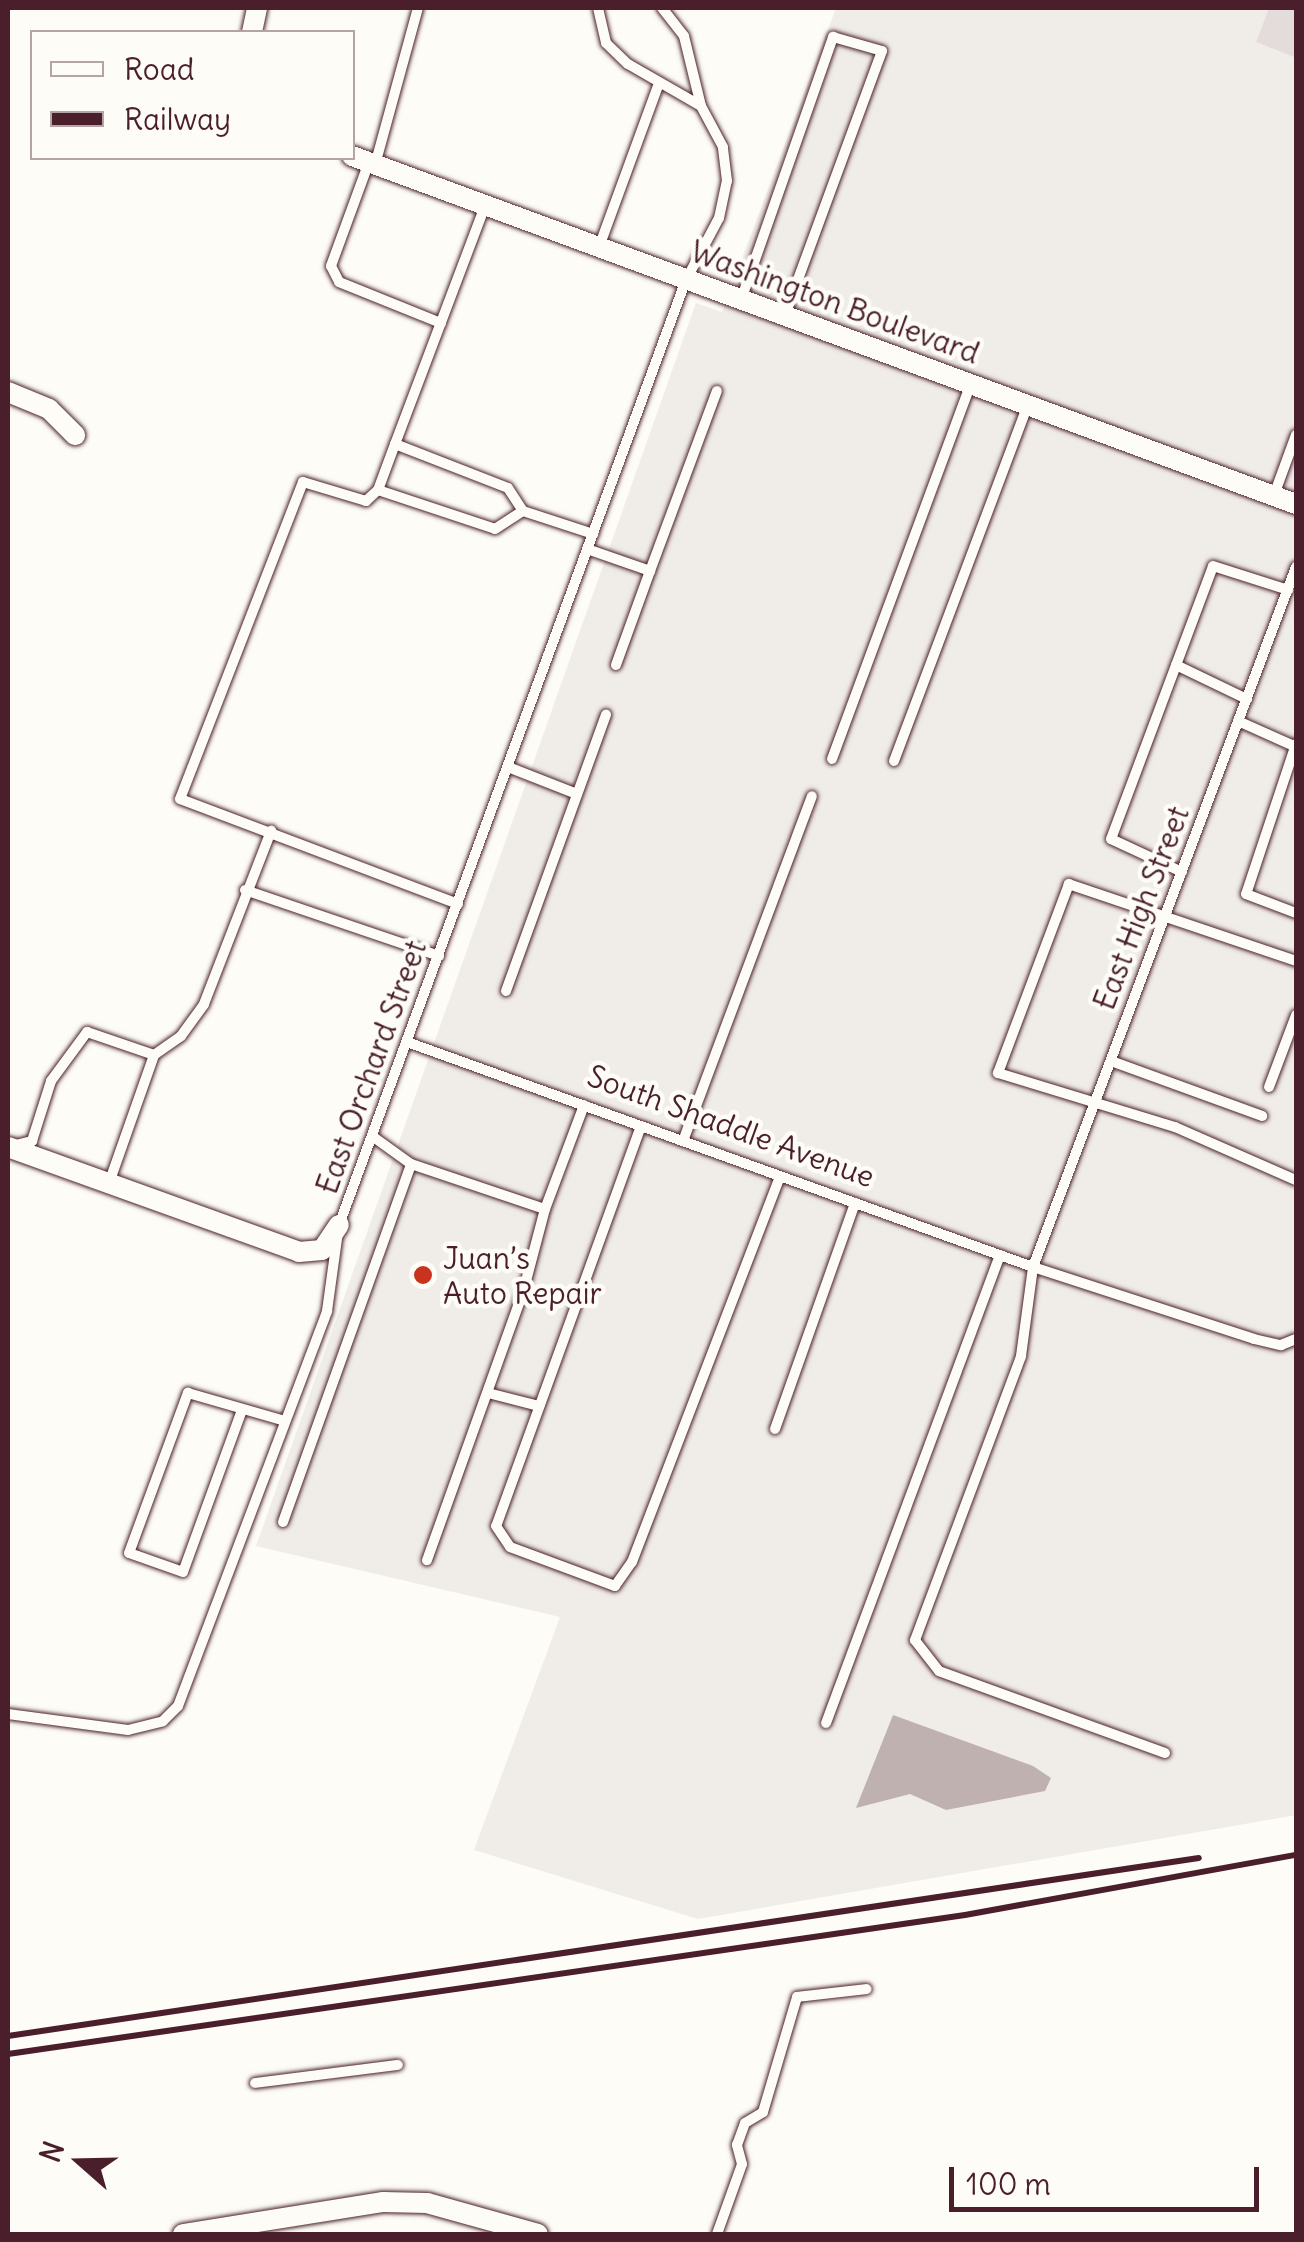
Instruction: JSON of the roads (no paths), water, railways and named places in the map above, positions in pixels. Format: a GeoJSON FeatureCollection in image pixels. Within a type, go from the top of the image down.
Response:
{"type":"FeatureCollection","features":[{"type":"Feature","properties":{"kind":"street","name":"Washington Boulevard"},"geometry":{"type":"LineString","coordinates":[[366,161],[1296,504]]}},
{"type":"Feature","properties":{"kind":"street"},"geometry":{"type":"LineString","coordinates":[[8,392],[48,409],[74,435]]}},
{"type":"Feature","properties":{"kind":"street"},"geometry":{"type":"LineString","coordinates":[[8,1147],[299,1252],[322,1250],[339,1224]]}},
{"type":"Feature","properties":{"kind":"street"},"geometry":{"type":"LineString","coordinates":[[183,2234],[382,2202],[427,2203],[538,2234]]}},
{"type":"Feature","properties":{"kind":"lane"},"geometry":{"type":"LineString","coordinates":[[418,8],[331,266],[339,282],[441,324]]}},
{"type":"Feature","properties":{"kind":"lane"},"geometry":{"type":"LineString","coordinates":[[598,8],[606,43],[659,84],[701,106]]}},
{"type":"Feature","properties":{"kind":"lane","name":"East Orchard Street"},"geometry":{"type":"LineString","coordinates":[[8,1714],[128,1730],[164,1721],[178,1706],[327,1310],[339,1224],[686,280],[719,218],[726,181],[723,147],[701,106],[684,36],[662,8]]}},
{"type":"Feature","properties":{"kind":"lane"},"geometry":{"type":"LineString","coordinates":[[741,300],[832,36],[882,51],[784,316]]}},
{"type":"Feature","properties":{"kind":"lane"},"geometry":{"type":"LineString","coordinates":[[599,248],[659,84]]}},
{"type":"Feature","properties":{"kind":"lane"},"geometry":{"type":"LineString","coordinates":[[458,904],[180,799],[303,482],[366,501],[378,490],[486,206]]}},
{"type":"Feature","properties":{"kind":"lane"},"geometry":{"type":"LineString","coordinates":[[832,759],[971,384]]}},
{"type":"Feature","properties":{"kind":"lane"},"geometry":{"type":"LineString","coordinates":[[616,664],[718,391]]}},
{"type":"Feature","properties":{"kind":"lane"},"geometry":{"type":"LineString","coordinates":[[894,762],[1028,405]]}},
{"type":"Feature","properties":{"kind":"lane"},"geometry":{"type":"LineString","coordinates":[[1274,495],[1296,435]]}},
{"type":"Feature","properties":{"kind":"lane"},"geometry":{"type":"LineString","coordinates":[[395,444],[508,488],[523,512],[593,534]]}},
{"type":"Feature","properties":{"kind":"lane"},"geometry":{"type":"LineString","coordinates":[[378,490],[494,529],[523,512]]}},
{"type":"Feature","properties":{"kind":"lane"},"geometry":{"type":"LineString","coordinates":[[588,549],[650,571]]}},
{"type":"Feature","properties":{"kind":"lane"},"geometry":{"type":"LineString","coordinates":[[1182,872],[1111,839],[1213,566],[1288,590]]}},
{"type":"Feature","properties":{"kind":"lane","name":"East High Street"},"geometry":{"type":"LineString","coordinates":[[1165,1753],[939,1671],[915,1640],[1021,1356],[1034,1267],[1296,567]]}},
{"type":"Feature","properties":{"kind":"lane"},"geometry":{"type":"LineString","coordinates":[[1176,666],[1247,698]]}},
{"type":"Feature","properties":{"kind":"lane"},"geometry":{"type":"LineString","coordinates":[[506,991],[606,714]]}},
{"type":"Feature","properties":{"kind":"lane"},"geometry":{"type":"LineString","coordinates":[[1238,721],[1296,746],[1246,894],[1296,913]]}},
{"type":"Feature","properties":{"kind":"lane"},"geometry":{"type":"LineString","coordinates":[[508,768],[576,794]]}},
{"type":"Feature","properties":{"kind":"lane"},"geometry":{"type":"LineString","coordinates":[[684,1141],[812,796]]}},
{"type":"Feature","properties":{"kind":"lane"},"geometry":{"type":"LineString","coordinates":[[108,1184],[154,1055],[181,1036],[204,1004],[271,831]]}},
{"type":"Feature","properties":{"kind":"lane"},"geometry":{"type":"LineString","coordinates":[[1296,961],[1070,884],[998,1073],[1094,1106],[1176,1127],[1296,1180]]}},
{"type":"Feature","properties":{"kind":"lane"},"geometry":{"type":"LineString","coordinates":[[245,890],[439,956]]}},
{"type":"Feature","properties":{"kind":"lane"},"geometry":{"type":"LineString","coordinates":[[1269,1087],[1296,1014]]}},
{"type":"Feature","properties":{"kind":"lane"},"geometry":{"type":"LineString","coordinates":[[8,1147],[32,1140],[50,1080],[86,1032],[154,1055]]}},
{"type":"Feature","properties":{"kind":"lane","name":"South Shaddle Avenue"},"geometry":{"type":"LineString","coordinates":[[408,1042],[1034,1267],[1254,1339],[1281,1345],[1296,1339]]}},
{"type":"Feature","properties":{"kind":"lane"},"geometry":{"type":"LineString","coordinates":[[1111,1061],[1262,1116]]}},
{"type":"Feature","properties":{"kind":"lane"},"geometry":{"type":"LineString","coordinates":[[428,1560],[488,1393],[545,1209],[584,1105]]}},
{"type":"Feature","properties":{"kind":"lane"},"geometry":{"type":"LineString","coordinates":[[642,1126],[496,1526],[510,1547],[615,1586],[632,1562],[780,1176]]}},
{"type":"Feature","properties":{"kind":"lane"},"geometry":{"type":"LineString","coordinates":[[372,1136],[411,1164],[545,1209]]}},
{"type":"Feature","properties":{"kind":"lane"},"geometry":{"type":"LineString","coordinates":[[282,1522],[411,1164]]}},
{"type":"Feature","properties":{"kind":"lane"},"geometry":{"type":"LineString","coordinates":[[775,1429],[855,1203]]}},
{"type":"Feature","properties":{"kind":"lane"},"geometry":{"type":"LineString","coordinates":[[826,1724],[1000,1255]]}},
{"type":"Feature","properties":{"kind":"lane"},"geometry":{"type":"LineString","coordinates":[[242,1410],[183,1572],[129,1553],[188,1393],[285,1421]]}},
{"type":"Feature","properties":{"kind":"lane"},"geometry":{"type":"LineString","coordinates":[[488,1393],[539,1406]]}},
{"type":"Feature","properties":{"kind":"lane"},"geometry":{"type":"LineString","coordinates":[[717,2234],[742,2164],[737,2145],[745,2123],[763,2112],[798,1998],[867,1988]]}},
{"type":"Feature","properties":{"kind":"lane"},"geometry":{"type":"LineString","coordinates":[[256,2083],[398,2065]]}},
{"type":"Feature","properties":{"kind":"railway"},"geometry":{"type":"LineString","coordinates":[[8,2054],[965,1915],[1296,1855]]}},
{"type":"Feature","properties":{"kind":"railway"},"geometry":{"type":"LineString","coordinates":[[8,2036],[1199,1858]]}},
{"type":"Feature","properties":{"kind":"place","name":"Juan’s Auto Repair"},"geometry":{"type":"Point","coordinates":[423,1275]}}]}
